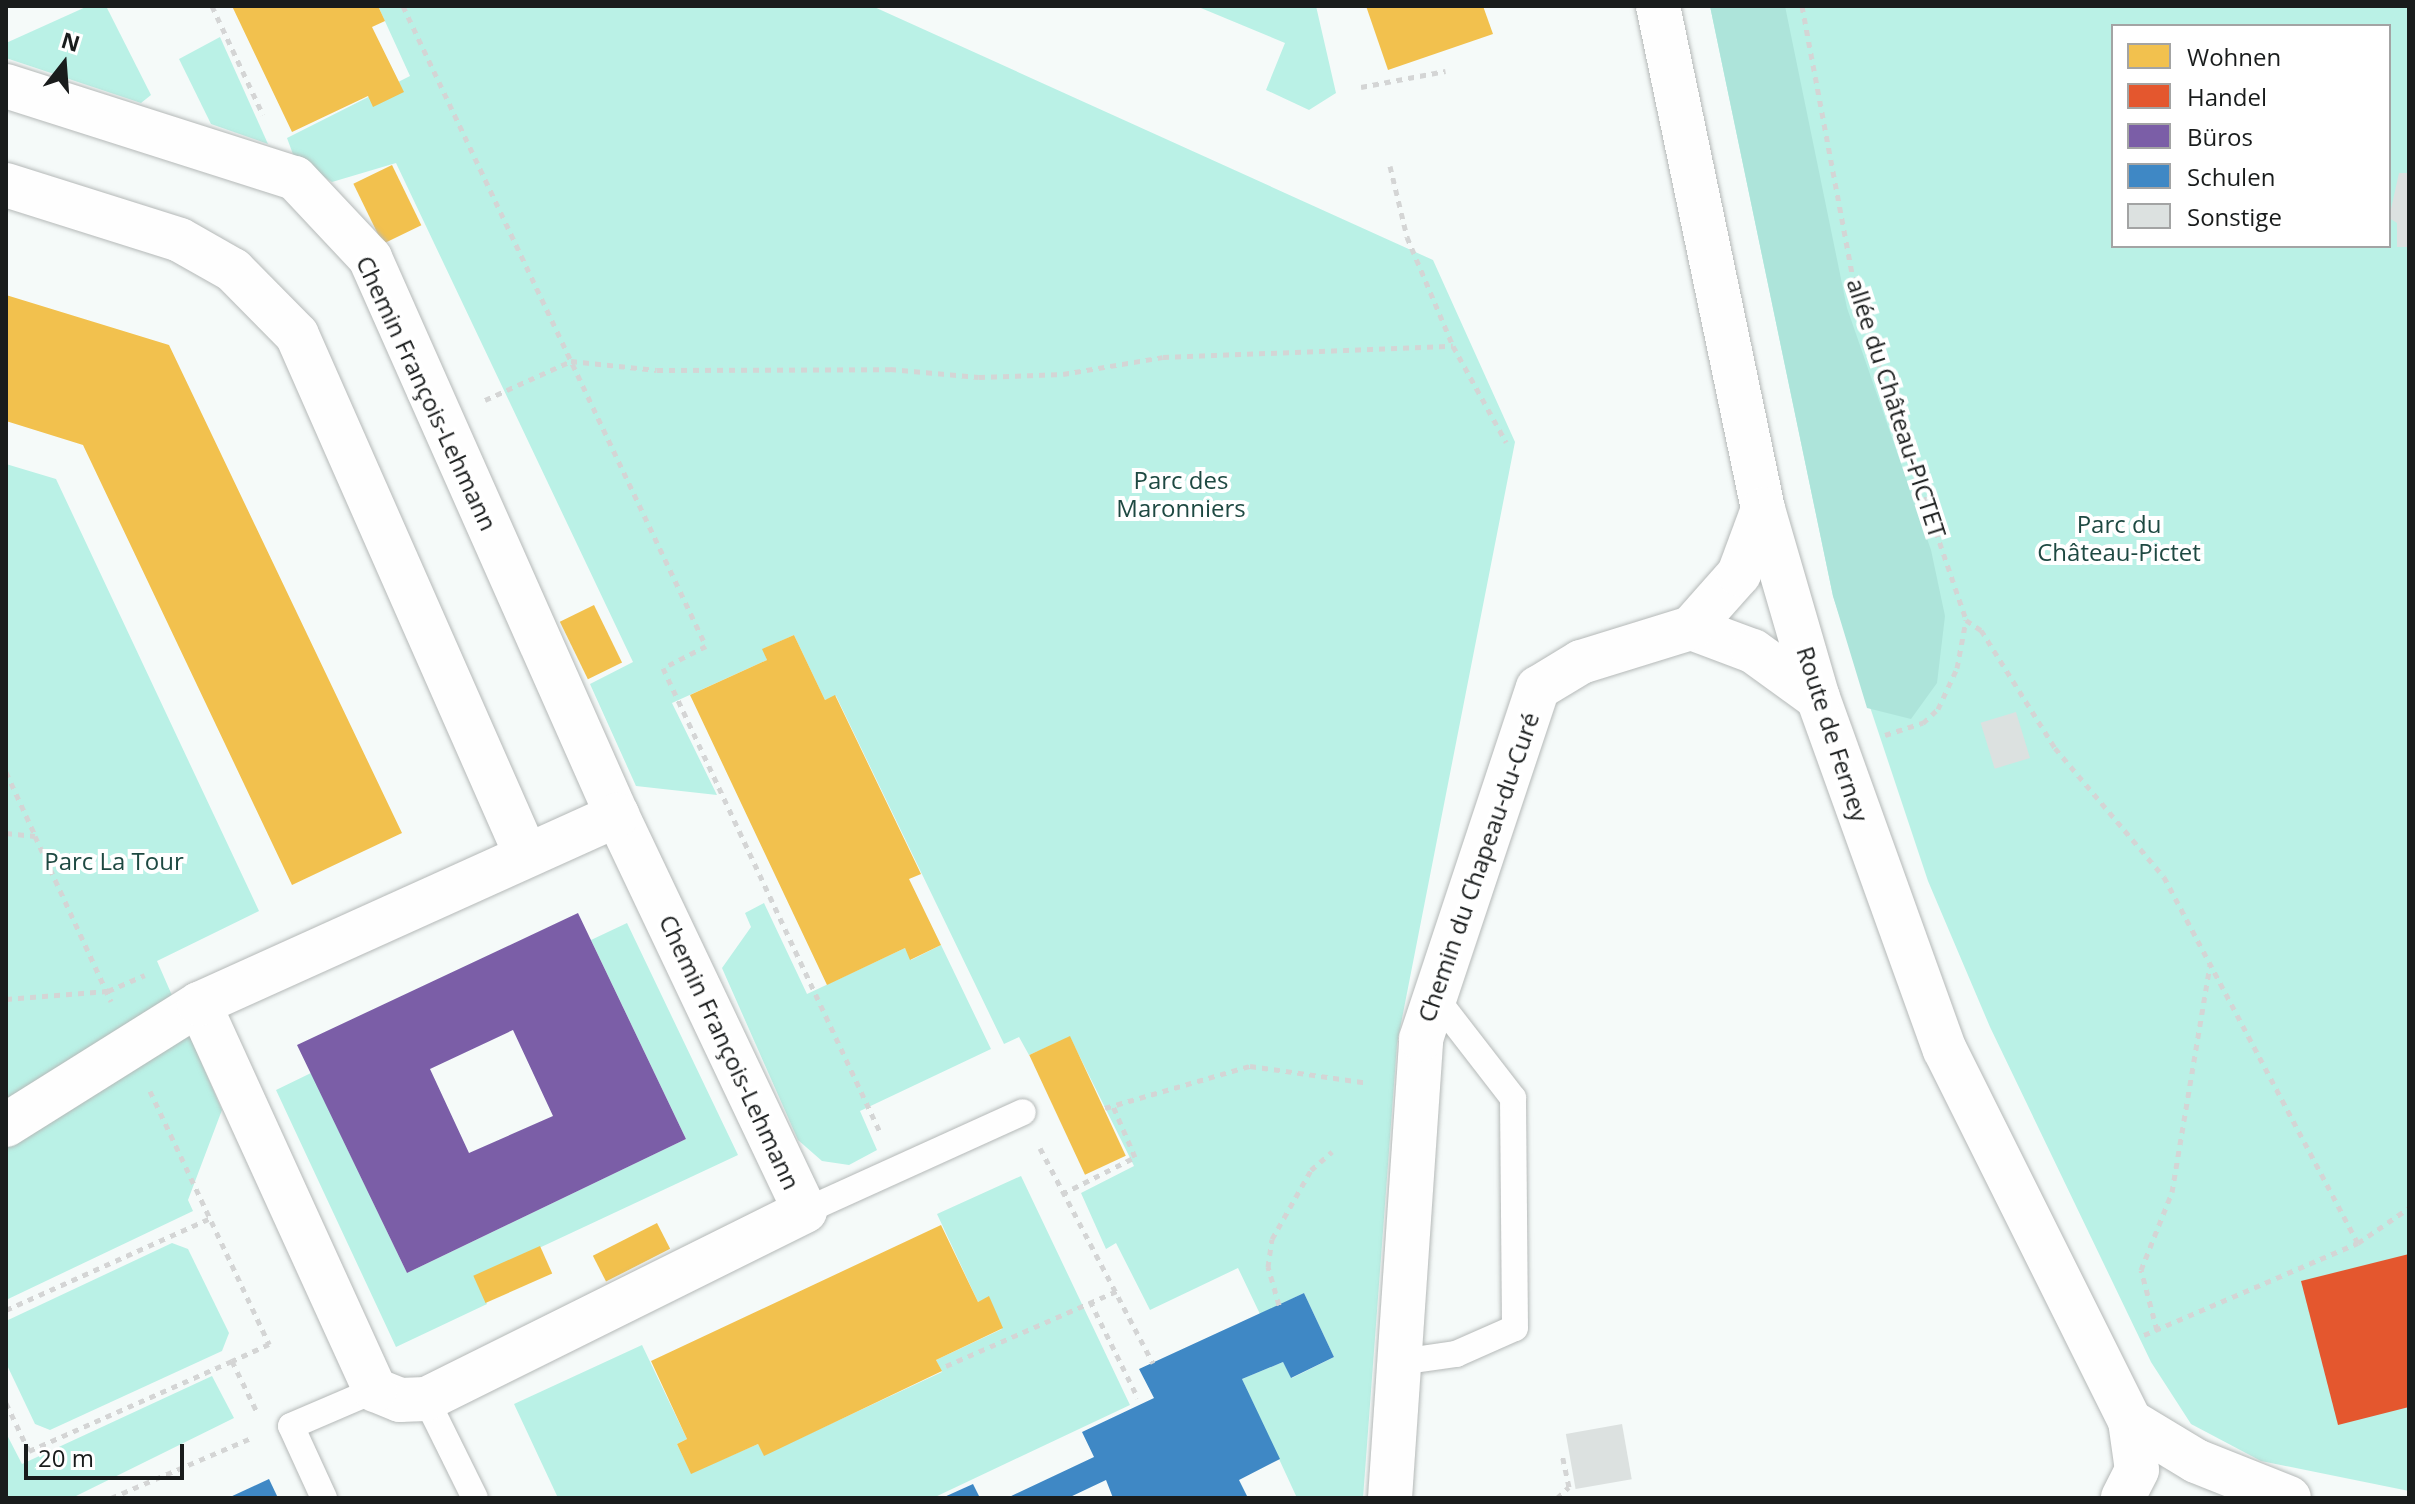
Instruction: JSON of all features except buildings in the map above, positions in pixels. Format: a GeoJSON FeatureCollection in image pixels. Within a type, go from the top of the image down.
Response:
{"type":"FeatureCollection","features":[{"type":"Feature","properties":{"kind":"street","name":"Route de Ferney"},"geometry":{"type":"LineString","coordinates":[[1658,6],[1763,509],[1818,698],[1945,1050],[2130,1421]]}},
{"type":"Feature","properties":{"kind":"street","name":"Chemin François-Lehmann"},"geometry":{"type":"LineString","coordinates":[[6,86],[295,178],[370,258],[617,815],[805,1211],[426,1399]]}},
{"type":"Feature","properties":{"kind":"street"},"geometry":{"type":"LineString","coordinates":[[6,185],[180,240],[233,270],[297,335],[526,855]]}},
{"type":"Feature","properties":{"kind":"street"},"geometry":{"type":"LineString","coordinates":[[1763,509],[1739,574],[1691,628],[1753,651],[1818,698]]}},
{"type":"Feature","properties":{"kind":"street","name":"Chemin du Chapeau-du-Curé"},"geometry":{"type":"LineString","coordinates":[[1390,1498],[1416,1091],[1431,992],[1538,688],[1581,662],[1691,628]]}},
{"type":"Feature","properties":{"kind":"street"},"geometry":{"type":"LineString","coordinates":[[6,1125],[199,1004],[617,815]]}},
{"type":"Feature","properties":{"kind":"street"},"geometry":{"type":"LineString","coordinates":[[199,1004],[375,1390],[400,1400],[426,1399]]}},
{"type":"Feature","properties":{"kind":"street"},"geometry":{"type":"LineString","coordinates":[[2123,1498],[2137,1470],[2130,1421]]}},
{"type":"Feature","properties":{"kind":"street"},"geometry":{"type":"LineString","coordinates":[[2130,1421],[2196,1461],[2289,1498]]}},
{"type":"Feature","properties":{"kind":"lane"},"geometry":{"type":"LineString","coordinates":[[1400,1362],[1456,1354],[1515,1328],[1513,1098],[1431,992]]}},
{"type":"Feature","properties":{"kind":"lane"},"geometry":{"type":"LineString","coordinates":[[805,1211],[1023,1112]]}},
{"type":"Feature","properties":{"kind":"lane"},"geometry":{"type":"LineString","coordinates":[[324,1498],[279,1429],[375,1390]]}},
{"type":"Feature","properties":{"kind":"lane"},"geometry":{"type":"LineString","coordinates":[[426,1399],[475,1498]]}},
{"type":"Feature","properties":{"kind":"path"},"geometry":{"type":"LineString","coordinates":[[212,6],[271,131]]}},
{"type":"Feature","properties":{"kind":"path"},"geometry":{"type":"LineString","coordinates":[[403,6],[706,646],[663,668],[885,1143]]}},
{"type":"Feature","properties":{"kind":"path","name":"allée du Château-PICTET"},"geometry":{"type":"LineString","coordinates":[[1802,6],[1858,304],[1966,620]]}},
{"type":"Feature","properties":{"kind":"path"},"geometry":{"type":"LineString","coordinates":[[1361,87],[1446,71]]}},
{"type":"Feature","properties":{"kind":"path"},"geometry":{"type":"LineString","coordinates":[[1390,166],[1407,237],[1453,346],[1506,442]]}},
{"type":"Feature","properties":{"kind":"path"},"geometry":{"type":"LineString","coordinates":[[442,419],[571,361],[657,370],[890,369],[979,377],[1063,374],[1163,357],[1453,346]]}},
{"type":"Feature","properties":{"kind":"path"},"geometry":{"type":"LineString","coordinates":[[1876,737],[1915,727],[1938,709],[1957,668],[1966,620]]}},
{"type":"Feature","properties":{"kind":"path"},"geometry":{"type":"LineString","coordinates":[[1966,620],[2002,657],[2055,748],[2164,877],[2358,1243]]}},
{"type":"Feature","properties":{"kind":"path"},"geometry":{"type":"LineString","coordinates":[[6,772],[269,1344],[29,1451],[6,1403]]}},
{"type":"Feature","properties":{"kind":"path"},"geometry":{"type":"LineString","coordinates":[[6,833],[35,836]]}},
{"type":"Feature","properties":{"kind":"path"},"geometry":{"type":"LineString","coordinates":[[2157,1330],[2141,1270],[2172,1192],[2210,964]]}},
{"type":"Feature","properties":{"kind":"path"},"geometry":{"type":"LineString","coordinates":[[6,999],[108,991]]}},
{"type":"Feature","properties":{"kind":"path"},"geometry":{"type":"LineString","coordinates":[[1105,1108],[1250,1066],[1416,1091]]}},
{"type":"Feature","properties":{"kind":"path"},"geometry":{"type":"LineString","coordinates":[[1062,1194],[1135,1157],[1113,1106]]}},
{"type":"Feature","properties":{"kind":"path"},"geometry":{"type":"LineString","coordinates":[[1023,1112],[1098,1269],[1119,1290],[1153,1363]]}},
{"type":"Feature","properties":{"kind":"path"},"geometry":{"type":"LineString","coordinates":[[1279,1305],[1268,1267],[1272,1239],[1311,1170],[1332,1152]]}},
{"type":"Feature","properties":{"kind":"path"},"geometry":{"type":"LineString","coordinates":[[2130,1340],[2358,1243],[2409,1208]]}},
{"type":"Feature","properties":{"kind":"path"},"geometry":{"type":"LineString","coordinates":[[6,1310],[211,1218]]}},
{"type":"Feature","properties":{"kind":"path"},"geometry":{"type":"LineString","coordinates":[[946,1366],[1119,1290]]}},
{"type":"Feature","properties":{"kind":"path"},"geometry":{"type":"LineString","coordinates":[[1090,1301],[1138,1398]]}},
{"type":"Feature","properties":{"kind":"path"},"geometry":{"type":"LineString","coordinates":[[111,1498],[279,1429],[232,1361]]}},
{"type":"Feature","properties":{"kind":"path"},"geometry":{"type":"LineString","coordinates":[[1557,1498],[1569,1487],[1562,1454]]}},
{"type":"Feature","properties":{"kind":"green space"},"geometry":{"type":"Polygon","coordinates":[[[88,6],[106,6],[151,95],[141,103],[6,58],[6,43],[88,6]]]}},
{"type":"Feature","properties":{"kind":"green space","name":"Parc des Maronniers"},"geometry":{"type":"Polygon","coordinates":[[[378,6],[872,6],[1433,260],[1515,442],[1397,1044],[1363,1498],[1297,1498],[1242,1379],[1283,1362],[1292,1378],[1334,1357],[1304,1293],[1260,1314],[1238,1268],[1150,1310],[1116,1243],[1106,1249],[1081,1193],[1134,1166],[1070,1037],[1029,1055],[1019,1037],[1004,1044],[836,696],[825,700],[794,635],[763,649],[767,660],[672,703],[717,795],[636,786],[590,684],[633,662],[396,163],[332,182],[294,157],[287,138],[410,76],[378,6]]]}},
{"type":"Feature","properties":{"kind":"green space"},"geometry":{"type":"Polygon","coordinates":[[[1196,6],[1316,6],[1336,93],[1309,110],[1266,90],[1285,43],[1196,6]]]}},
{"type":"Feature","properties":{"kind":"green space","name":"Parc du Château-Pictet"},"geometry":{"type":"Polygon","coordinates":[[[1710,6],[2409,6],[2409,1491],[2261,1461],[2191,1424],[2151,1362],[1990,1027],[1928,881],[1833,596],[1710,6]]]}},
{"type":"Feature","properties":{"kind":"green space"},"geometry":{"type":"Polygon","coordinates":[[[1710,6],[1785,6],[1847,308],[1931,550],[1945,616],[1937,683],[1911,719],[1867,708],[1833,596],[1710,6]]]}},
{"type":"Feature","properties":{"kind":"green space"},"geometry":{"type":"Polygon","coordinates":[[[220,37],[268,144],[211,124],[179,59],[220,37]]]}},
{"type":"Feature","properties":{"kind":"green space","name":"Parc La Tour"},"geometry":{"type":"Polygon","coordinates":[[[6,464],[56,479],[259,911],[157,961],[222,1110],[188,1200],[193,1211],[6,1300],[6,464]]]}},
{"type":"Feature","properties":{"kind":"green space"},"geometry":{"type":"Polygon","coordinates":[[[764,903],[807,994],[905,948],[911,960],[941,945],[991,1049],[860,1111],[877,1150],[849,1165],[822,1161],[798,1140],[722,968],[751,927],[745,913],[764,903]]]}},
{"type":"Feature","properties":{"kind":"green space"},"geometry":{"type":"Polygon","coordinates":[[[627,923],[738,1155],[475,1278],[487,1304],[396,1347],[276,1090],[311,1073],[407,1273],[686,1139],[591,940],[627,923]]]}},
{"type":"Feature","properties":{"kind":"green space"},"geometry":{"type":"Polygon","coordinates":[[[1021,1176],[1130,1405],[933,1498],[558,1498],[514,1404],[642,1345],[687,1439],[677,1444],[691,1473],[758,1444],[764,1455],[942,1372],[936,1360],[1002,1329],[989,1297],[978,1302],[937,1214],[1021,1176]]]}},
{"type":"Feature","properties":{"kind":"green space"},"geometry":{"type":"Polygon","coordinates":[[[172,1243],[188,1249],[229,1333],[222,1351],[50,1430],[35,1424],[6,1363],[6,1321],[172,1243]]]}},
{"type":"Feature","properties":{"kind":"green space"},"geometry":{"type":"Polygon","coordinates":[[[212,1376],[234,1418],[72,1498],[6,1498],[6,1433],[22,1464],[212,1376]]]}}]}
